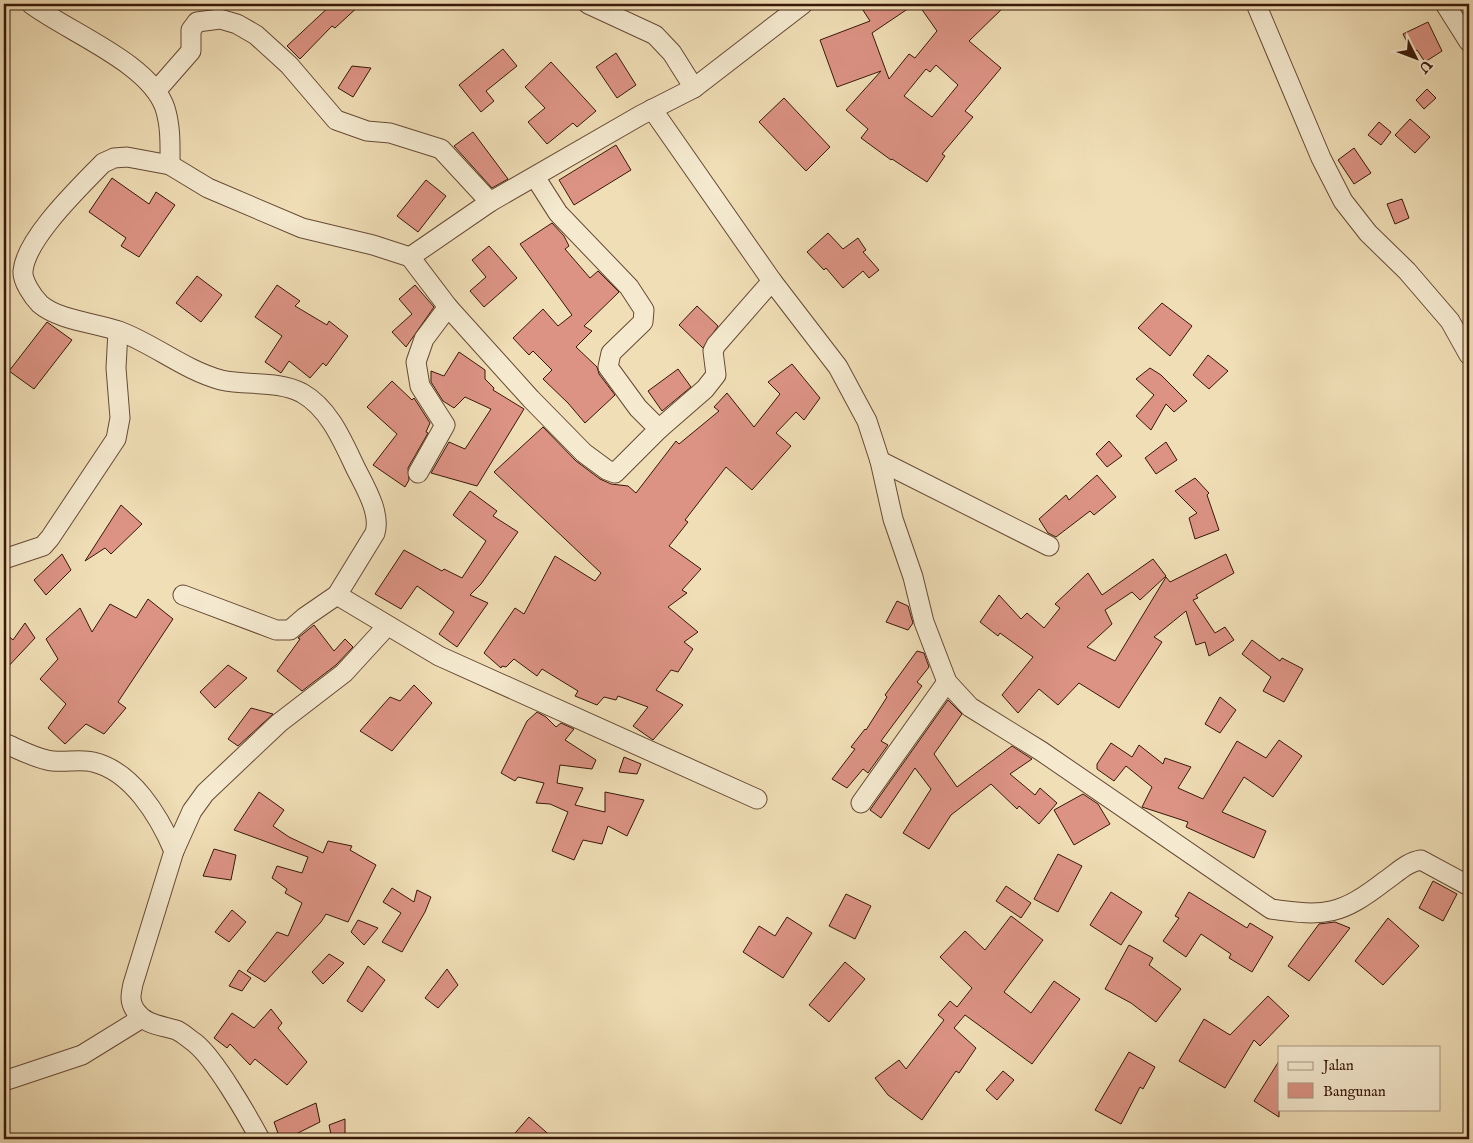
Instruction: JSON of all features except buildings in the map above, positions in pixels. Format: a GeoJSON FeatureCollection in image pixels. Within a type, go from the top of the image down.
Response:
{"type":"FeatureCollection","features":[{"type":"Feature","properties":{"kind":"street"},"geometry":{"type":"LineString","coordinates":[[31,4],[136,70],[152,84],[165,107],[170,134],[170,165]]}},
{"type":"Feature","properties":{"kind":"street"},"geometry":{"type":"LineString","coordinates":[[588,4],[655,35],[672,54],[694,88]]}},
{"type":"Feature","properties":{"kind":"street"},"geometry":{"type":"LineString","coordinates":[[410,257],[490,202],[652,109],[694,88],[803,4]]}},
{"type":"Feature","properties":{"kind":"street"},"geometry":{"type":"LineString","coordinates":[[1256,4],[1321,158],[1343,201],[1368,233],[1408,272],[1450,321],[1469,355]]}},
{"type":"Feature","properties":{"kind":"street"},"geometry":{"type":"LineString","coordinates":[[1445,4],[1469,42]]}},
{"type":"Feature","properties":{"kind":"street"},"geometry":{"type":"LineString","coordinates":[[156,91],[191,51],[191,30],[196,22],[220,19],[237,24],[256,35],[270,47],[336,120],[367,132],[390,132],[441,149],[490,202]]}},
{"type":"Feature","properties":{"kind":"street"},"geometry":{"type":"LineString","coordinates":[[652,109],[772,281],[838,367],[867,422],[880,461],[893,519],[913,577],[924,622],[947,682],[970,707],[1041,751],[1271,909],[1307,914],[1341,910],[1368,895],[1407,865],[1421,860],[1469,886]]}},
{"type":"Feature","properties":{"kind":"street"},"geometry":{"type":"LineString","coordinates":[[183,595],[286,632],[337,594],[370,544],[377,522],[366,490],[342,440],[322,410],[304,394],[289,387],[226,381],[200,374],[148,344],[118,331],[64,315],[40,304],[26,284],[23,272],[29,251],[52,218],[103,163],[114,158],[128,157],[170,165],[208,188],[302,228],[373,245],[410,257],[448,308],[531,400],[584,453],[607,470],[615,473],[659,429],[705,388],[716,375],[713,351],[716,345],[772,281]]}},
{"type":"Feature","properties":{"kind":"street"},"geometry":{"type":"LineString","coordinates":[[535,177],[558,213],[629,288],[644,310],[643,322],[611,353],[608,367],[638,408],[659,429]]}},
{"type":"Feature","properties":{"kind":"street"},"geometry":{"type":"LineString","coordinates":[[418,473],[445,425],[420,386],[416,362],[424,338],[448,308]]}},
{"type":"Feature","properties":{"kind":"street"},"geometry":{"type":"LineString","coordinates":[[4,559],[43,546],[116,439],[120,418],[116,368],[118,331]]}},
{"type":"Feature","properties":{"kind":"street"},"geometry":{"type":"LineString","coordinates":[[880,461],[1049,546]]}},
{"type":"Feature","properties":{"kind":"street"},"geometry":{"type":"LineString","coordinates":[[337,594],[386,626],[438,656],[757,799]]}},
{"type":"Feature","properties":{"kind":"street"},"geometry":{"type":"LineString","coordinates":[[260,1139],[225,1081],[197,1045],[178,1031],[156,1026],[142,1018],[135,1010],[130,998],[174,851],[192,811],[205,792],[279,723],[344,673],[386,626]]}},
{"type":"Feature","properties":{"kind":"street"},"geometry":{"type":"LineString","coordinates":[[861,802],[947,682]]}},
{"type":"Feature","properties":{"kind":"street"},"geometry":{"type":"LineString","coordinates":[[4,743],[47,760],[92,761],[115,770],[152,810],[163,825],[174,851]]}},
{"type":"Feature","properties":{"kind":"street"},"geometry":{"type":"LineString","coordinates":[[4,1081],[82,1056],[142,1018]]}}]}
